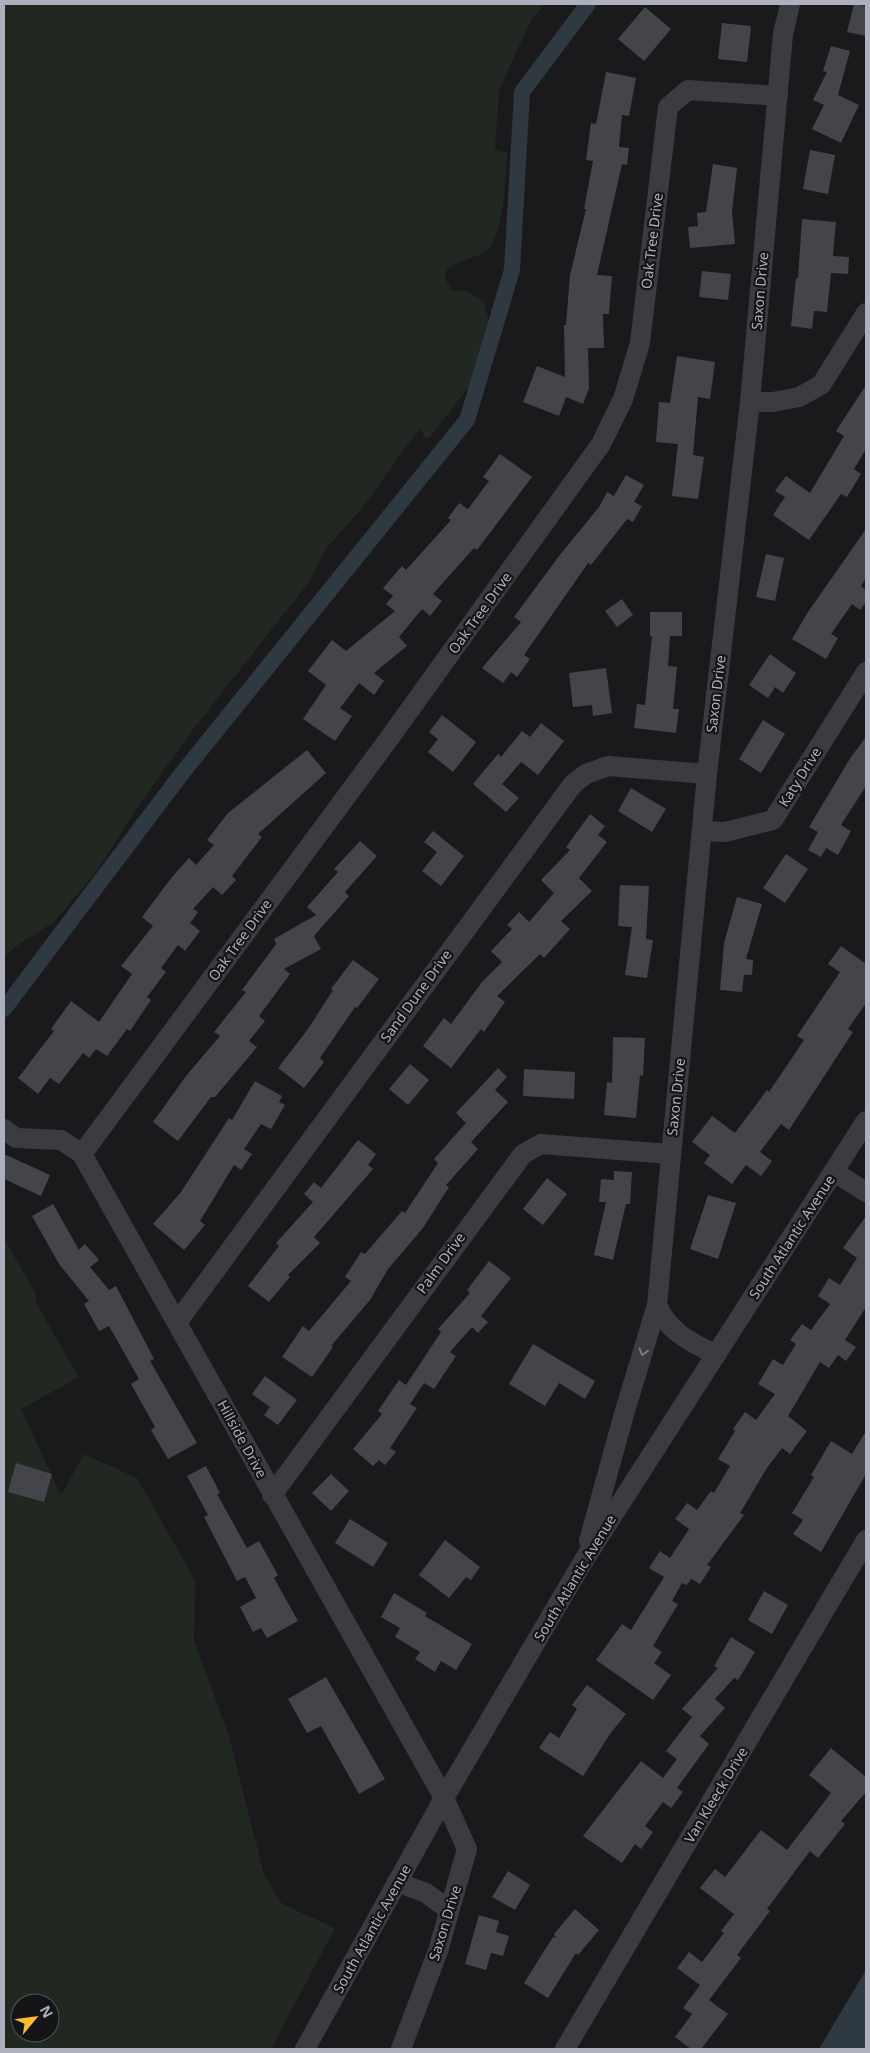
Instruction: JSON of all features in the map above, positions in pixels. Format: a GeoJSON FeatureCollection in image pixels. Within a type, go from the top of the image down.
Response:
{"type":"FeatureCollection","features":[{"type":"Feature","properties":{"kind":"street","name":"Saxon Drive"},"geometry":{"type":"LineString","coordinates":[[584,1560],[624,1414],[657,1305],[707,774],[750,402],[783,34],[790,4]]}},
{"type":"Feature","properties":{"kind":"street","name":"Oak Tree Drive"},"geometry":{"type":"LineString","coordinates":[[82,1154],[411,708],[601,444],[623,399],[640,343],[668,107],[688,90],[778,96]]}},
{"type":"Feature","properties":{"kind":"street"},"geometry":{"type":"LineString","coordinates":[[750,402],[773,402],[799,397],[821,385],[866,313]]}},
{"type":"Feature","properties":{"kind":"street","name":"Katy Drive"},"geometry":{"type":"LineString","coordinates":[[702,831],[725,832],[773,820],[866,672]]}},
{"type":"Feature","properties":{"kind":"street","name":"Sand Dune Drive"},"geometry":{"type":"LineString","coordinates":[[178,1321],[572,784],[586,774],[608,766],[707,774]]}},
{"type":"Feature","properties":{"kind":"street","name":"South Atlantic Avenue"},"geometry":{"type":"LineString","coordinates":[[305,2049],[444,1798],[584,1560],[866,1120]]}},
{"type":"Feature","properties":{"kind":"street","name":"Hillside Drive"},"geometry":{"type":"LineString","coordinates":[[4,1129],[16,1138],[61,1140],[82,1154],[178,1321],[272,1495],[444,1798]]}},
{"type":"Feature","properties":{"kind":"street","name":"Palm Drive"},"geometry":{"type":"LineString","coordinates":[[272,1495],[523,1154],[541,1144],[670,1154]]}},
{"type":"Feature","properties":{"kind":"street"},"geometry":{"type":"LineString","coordinates":[[834,1172],[866,1192]]}},
{"type":"Feature","properties":{"kind":"street"},"geometry":{"type":"LineString","coordinates":[[657,1305],[663,1320],[678,1334],[716,1355]]}},
{"type":"Feature","properties":{"kind":"street","name":"Van Kleeck Drive"},"geometry":{"type":"LineString","coordinates":[[565,2049],[866,1540]]}},
{"type":"Feature","properties":{"kind":"street","name":"Saxon Drive"},"geometry":{"type":"LineString","coordinates":[[401,2049],[438,1951],[467,1848],[444,1798]]}},
{"type":"Feature","properties":{"kind":"street"},"geometry":{"type":"LineString","coordinates":[[398,1882],[426,1893],[449,1910]]}},
{"type":"Feature","properties":{"kind":"shaded area"},"geometry":{"type":"Polygon","coordinates":[[[4,4],[545,4],[531,20],[499,90],[495,150],[507,153],[501,218],[493,242],[487,250],[455,264],[446,273],[447,281],[453,291],[466,290],[484,302],[489,324],[470,385],[431,436],[426,439],[420,428],[362,508],[325,550],[309,582],[194,728],[137,808],[97,871],[54,922],[15,947],[4,957],[4,4]]]}},
{"type":"Feature","properties":{"kind":"shaded area"},"geometry":{"type":"Polygon","coordinates":[[[4,1239],[35,1292],[36,1303],[79,1377],[21,1409],[61,1495],[84,1454],[137,1478],[195,1580],[194,1640],[229,1736],[264,1874],[282,1904],[335,1928],[271,2049],[4,2049],[4,1239]]]}},
{"type":"Feature","properties":{"kind":"shaded area"},"geometry":{"type":"Polygon","coordinates":[[[866,1970],[866,2049],[819,2049],[866,1970]]]}},
{"type":"Feature","properties":{"kind":"building"},"geometry":{"type":"Polygon","coordinates":[[[854,4],[866,6],[866,36],[847,32],[854,4]]]}},
{"type":"Feature","properties":{"kind":"building"},"geometry":{"type":"Polygon","coordinates":[[[645,7],[671,29],[644,61],[618,39],[645,7]]]}},
{"type":"Feature","properties":{"kind":"building"},"geometry":{"type":"Polygon","coordinates":[[[722,23],[751,26],[747,62],[718,59],[722,23]]]}},
{"type":"Feature","properties":{"kind":"building"},"geometry":{"type":"Polygon","coordinates":[[[831,46],[850,51],[838,95],[859,105],[841,143],[812,129],[824,105],[813,100],[827,72],[823,71],[831,46]]]}},
{"type":"Feature","properties":{"kind":"building"},"geometry":{"type":"Polygon","coordinates":[[[606,72],[636,78],[629,116],[622,115],[619,147],[629,148],[627,165],[622,164],[597,275],[612,276],[609,314],[603,314],[604,348],[588,348],[589,388],[583,404],[566,397],[559,416],[523,402],[537,366],[565,377],[564,325],[566,325],[570,275],[586,209],[584,209],[593,161],[586,160],[591,123],[596,124],[606,72]]]}},
{"type":"Feature","properties":{"kind":"building"},"geometry":{"type":"Polygon","coordinates":[[[810,150],[835,155],[828,194],[803,189],[810,150]]]}},
{"type":"Feature","properties":{"kind":"building"},"geometry":{"type":"Polygon","coordinates":[[[713,164],[737,168],[732,211],[735,244],[690,248],[688,227],[698,226],[697,213],[706,212],[713,164]]]}},
{"type":"Feature","properties":{"kind":"building"},"geometry":{"type":"Polygon","coordinates":[[[802,219],[836,222],[833,256],[849,257],[848,274],[831,273],[827,312],[814,311],[812,329],[791,326],[796,278],[798,278],[802,219]]]}},
{"type":"Feature","properties":{"kind":"building"},"geometry":{"type":"Polygon","coordinates":[[[702,271],[731,274],[728,300],[699,297],[702,271]]]}},
{"type":"Feature","properties":{"kind":"building"},"geometry":{"type":"Polygon","coordinates":[[[677,356],[715,362],[710,399],[698,397],[693,455],[704,457],[698,499],[672,496],[678,444],[656,442],[659,402],[670,403],[677,356]]]}},
{"type":"Feature","properties":{"kind":"building"},"geometry":{"type":"Polygon","coordinates":[[[866,385],[866,449],[854,469],[861,474],[847,497],[841,494],[809,540],[773,515],[785,497],[775,491],[786,476],[810,493],[844,436],[836,431],[866,385]]]}},
{"type":"Feature","properties":{"kind":"building"},"geometry":{"type":"Polygon","coordinates":[[[500,454],[532,477],[477,550],[474,548],[433,594],[442,601],[430,616],[422,609],[399,637],[407,646],[374,673],[384,681],[374,695],[359,683],[340,708],[352,716],[335,741],[303,719],[326,685],[308,671],[332,640],[346,651],[395,611],[386,604],[393,596],[383,588],[402,566],[406,570],[451,520],[448,518],[459,503],[468,509],[489,481],[483,477],[500,454]]]}},
{"type":"Feature","properties":{"kind":"building"},"geometry":{"type":"Polygon","coordinates":[[[626,475],[644,485],[634,502],[642,506],[633,522],[627,519],[591,565],[588,563],[524,655],[530,659],[517,677],[511,672],[503,683],[482,668],[521,622],[514,617],[559,556],[599,507],[607,492],[614,496],[626,475]]]}},
{"type":"Feature","properties":{"kind":"building"},"geometry":{"type":"Polygon","coordinates":[[[866,529],[866,578],[861,586],[866,590],[866,602],[860,610],[852,604],[831,634],[838,638],[826,659],[792,639],[808,612],[866,529]]]}},
{"type":"Feature","properties":{"kind":"building"},"geometry":{"type":"Polygon","coordinates":[[[766,554],[784,558],[775,601],[756,597],[766,554]]]}},
{"type":"Feature","properties":{"kind":"building"},"geometry":{"type":"Polygon","coordinates":[[[622,599],[633,615],[617,627],[605,611],[622,599]]]}},
{"type":"Feature","properties":{"kind":"building"},"geometry":{"type":"Polygon","coordinates":[[[650,612],[682,612],[682,636],[670,636],[668,666],[677,667],[673,709],[679,709],[676,733],[634,728],[637,704],[645,705],[652,636],[650,636],[650,612]]]}},
{"type":"Feature","properties":{"kind":"building"},"geometry":{"type":"Polygon","coordinates":[[[770,654],[796,673],[783,693],[775,687],[768,698],[749,685],[770,654]]]}},
{"type":"Feature","properties":{"kind":"building"},"geometry":{"type":"Polygon","coordinates":[[[606,668],[612,713],[593,716],[592,705],[573,707],[569,673],[606,668]]]}},
{"type":"Feature","properties":{"kind":"building"},"geometry":{"type":"Polygon","coordinates":[[[442,715],[476,742],[453,772],[428,752],[438,739],[429,732],[442,715]]]}},
{"type":"Feature","properties":{"kind":"building"},"geometry":{"type":"Polygon","coordinates":[[[763,720],[785,734],[761,773],[739,759],[763,720]]]}},
{"type":"Feature","properties":{"kind":"building"},"geometry":{"type":"Polygon","coordinates":[[[541,723],[564,741],[538,775],[521,762],[502,784],[519,798],[506,812],[473,784],[498,754],[501,757],[522,731],[530,737],[541,723]]]}},
{"type":"Feature","properties":{"kind":"building"},"geometry":{"type":"Polygon","coordinates":[[[866,737],[866,786],[841,825],[851,831],[838,855],[826,848],[821,857],[808,850],[818,832],[809,827],[851,757],[866,737]]]}},
{"type":"Feature","properties":{"kind":"building"},"geometry":{"type":"Polygon","coordinates":[[[307,750],[326,773],[258,834],[262,837],[232,876],[236,880],[222,895],[213,887],[193,909],[198,912],[190,923],[200,931],[185,951],[178,945],[161,968],[166,972],[147,997],[151,1000],[130,1031],[127,1029],[107,1056],[96,1049],[89,1058],[83,1053],[59,1084],[50,1078],[38,1094],[18,1078],[54,1031],[51,1029],[71,1001],[99,1022],[132,974],[121,966],[153,926],[142,917],[172,877],[189,858],[196,865],[214,845],[207,840],[228,813],[307,750]]]}},
{"type":"Feature","properties":{"kind":"building"},"geometry":{"type":"Polygon","coordinates":[[[631,788],[666,809],[652,832],[618,811],[631,788]]]}},
{"type":"Feature","properties":{"kind":"building"},"geometry":{"type":"Polygon","coordinates":[[[590,814],[605,826],[598,835],[607,842],[579,878],[592,891],[561,921],[570,929],[544,958],[540,954],[497,996],[505,1002],[484,1032],[481,1029],[451,1068],[423,1046],[444,1018],[451,1024],[482,982],[502,962],[491,951],[512,929],[507,925],[519,912],[529,922],[554,893],[541,880],[570,850],[566,847],[590,814]]]}},
{"type":"Feature","properties":{"kind":"building"},"geometry":{"type":"Polygon","coordinates":[[[433,831],[464,856],[441,886],[422,871],[437,852],[424,842],[433,831]]]}},
{"type":"Feature","properties":{"kind":"building"},"geometry":{"type":"Polygon","coordinates":[[[360,841],[377,856],[345,892],[349,896],[314,936],[321,949],[284,969],[290,974],[259,1016],[265,1021],[249,1041],[257,1047],[215,1097],[211,1097],[178,1141],[153,1122],[186,1076],[220,1036],[214,1032],[246,992],[242,990],[276,944],[274,939],[316,915],[307,907],[338,872],[334,869],[360,841]]]}},
{"type":"Feature","properties":{"kind":"building"},"geometry":{"type":"Polygon","coordinates":[[[786,854],[808,869],[785,903],[763,888],[786,854]]]}},
{"type":"Feature","properties":{"kind":"building"},"geometry":{"type":"Polygon","coordinates":[[[620,885],[649,886],[646,939],[653,940],[647,978],[625,975],[632,927],[618,926],[620,885]]]}},
{"type":"Feature","properties":{"kind":"building"},"geometry":{"type":"Polygon","coordinates":[[[737,897],[762,904],[746,959],[753,960],[752,975],[744,975],[742,992],[720,990],[724,943],[737,897]]]}},
{"type":"Feature","properties":{"kind":"building"},"geometry":{"type":"Polygon","coordinates":[[[841,946],[866,964],[866,1003],[848,1029],[853,1032],[789,1130],[781,1124],[760,1152],[772,1161],[761,1176],[746,1165],[732,1184],[704,1163],[710,1155],[692,1142],[712,1116],[735,1133],[767,1090],[769,1092],[804,1040],[797,1036],[840,972],[828,964],[841,946]]]}},
{"type":"Feature","properties":{"kind":"building"},"geometry":{"type":"Polygon","coordinates":[[[353,960],[379,979],[357,1008],[355,1007],[320,1058],[324,1062],[304,1088],[278,1068],[308,1029],[333,990],[331,989],[353,960]]]}},
{"type":"Feature","properties":{"kind":"building"},"geometry":{"type":"Polygon","coordinates":[[[613,1037],[645,1038],[643,1076],[640,1075],[636,1118],[604,1115],[607,1082],[612,1083],[613,1037]]]}},
{"type":"Feature","properties":{"kind":"building"},"geometry":{"type":"Polygon","coordinates":[[[410,1064],[429,1080],[408,1105],[389,1089],[410,1064]]]}},
{"type":"Feature","properties":{"kind":"building"},"geometry":{"type":"Polygon","coordinates":[[[498,1068],[507,1077],[495,1090],[508,1102],[471,1142],[478,1149],[446,1185],[449,1187],[423,1228],[388,1269],[370,1300],[331,1346],[333,1347],[312,1377],[282,1357],[303,1326],[309,1331],[351,1281],[345,1277],[361,1252],[365,1254],[402,1211],[405,1213],[438,1163],[434,1159],[466,1123],[456,1113],[498,1068]]]}},
{"type":"Feature","properties":{"kind":"building"},"geometry":{"type":"Polygon","coordinates":[[[524,1069],[575,1072],[574,1099],[523,1096],[524,1069]]]}},
{"type":"Feature","properties":{"kind":"building"},"geometry":{"type":"Polygon","coordinates":[[[255,1081],[282,1096],[279,1102],[285,1105],[271,1129],[261,1124],[244,1149],[252,1154],[241,1170],[234,1165],[200,1221],[205,1225],[184,1250],[153,1224],[181,1192],[229,1118],[232,1120],[255,1081]]]}},
{"type":"Feature","properties":{"kind":"building"},"geometry":{"type":"Polygon","coordinates":[[[358,1140],[376,1154],[368,1165],[373,1169],[314,1237],[320,1243],[288,1275],[290,1277],[269,1302],[248,1286],[279,1246],[276,1243],[313,1202],[304,1194],[314,1182],[321,1188],[358,1140]]]}},
{"type":"Feature","properties":{"kind":"building"},"geometry":{"type":"Polygon","coordinates":[[[4,1154],[50,1175],[41,1196],[4,1179],[4,1154]]]}},
{"type":"Feature","properties":{"kind":"building"},"geometry":{"type":"Polygon","coordinates":[[[614,1171],[632,1172],[630,1204],[626,1204],[613,1260],[594,1255],[606,1202],[599,1202],[601,1179],[614,1180],[614,1171]]]}},
{"type":"Feature","properties":{"kind":"building"},"geometry":{"type":"Polygon","coordinates":[[[547,1178],[567,1194],[543,1225],[523,1209],[547,1178]]]}},
{"type":"Feature","properties":{"kind":"building"},"geometry":{"type":"Polygon","coordinates":[[[708,1195],[736,1203],[718,1259],[690,1249],[708,1195]]]}},
{"type":"Feature","properties":{"kind":"building"},"geometry":{"type":"Polygon","coordinates":[[[53,1204],[79,1250],[85,1244],[99,1260],[90,1267],[109,1290],[116,1286],[154,1359],[150,1361],[197,1443],[168,1459],[151,1430],[155,1427],[131,1384],[139,1379],[109,1326],[99,1331],[84,1304],[89,1301],[59,1264],[32,1216],[53,1204]]]}},
{"type":"Feature","properties":{"kind":"building"},"geometry":{"type":"Polygon","coordinates":[[[866,1216],[866,1307],[845,1340],[856,1347],[846,1361],[838,1355],[829,1368],[820,1362],[788,1416],[807,1431],[790,1454],[782,1448],[767,1468],[740,1513],[744,1515],[707,1565],[711,1567],[700,1584],[691,1579],[687,1585],[682,1583],[672,1601],[678,1604],[653,1646],[662,1652],[654,1663],[671,1675],[653,1700],[596,1660],[622,1624],[631,1630],[664,1577],[649,1568],[660,1551],[670,1558],[689,1529],[675,1519],[687,1503],[697,1510],[711,1491],[714,1493],[730,1466],[718,1459],[735,1431],[733,1429],[745,1412],[756,1420],[775,1394],[758,1384],[773,1359],[783,1365],[796,1344],[790,1340],[802,1324],[811,1330],[830,1304],[818,1296],[829,1278],[840,1285],[857,1258],[843,1248],[866,1216]]]}},
{"type":"Feature","properties":{"kind":"building"},"geometry":{"type":"Polygon","coordinates":[[[489,1261],[511,1278],[481,1316],[488,1322],[478,1333],[472,1327],[450,1352],[456,1356],[434,1389],[424,1383],[410,1404],[417,1408],[390,1448],[396,1452],[385,1465],[379,1460],[373,1466],[353,1449],[382,1414],[378,1411],[399,1380],[406,1385],[441,1332],[438,1329],[470,1293],[467,1290],[489,1261]]]}},
{"type":"Feature","properties":{"kind":"building"},"geometry":{"type":"Polygon","coordinates":[[[533,1344],[595,1381],[585,1399],[559,1383],[545,1406],[509,1384],[533,1344]]]}},
{"type":"Feature","properties":{"kind":"building"},"geometry":{"type":"Polygon","coordinates":[[[265,1376],[297,1400],[278,1425],[264,1415],[270,1407],[252,1394],[265,1376]]]}},
{"type":"Feature","properties":{"kind":"building"},"geometry":{"type":"Polygon","coordinates":[[[866,1431],[866,1474],[821,1552],[793,1534],[803,1520],[792,1513],[814,1477],[811,1475],[831,1441],[852,1454],[866,1431]]]}},
{"type":"Feature","properties":{"kind":"building"},"geometry":{"type":"Polygon","coordinates":[[[16,1463],[52,1474],[44,1502],[8,1492],[16,1463]]]}},
{"type":"Feature","properties":{"kind":"building"},"geometry":{"type":"Polygon","coordinates":[[[206,1466],[220,1493],[217,1494],[247,1548],[259,1541],[278,1575],[274,1578],[298,1621],[267,1638],[261,1628],[253,1632],[240,1607],[256,1598],[245,1577],[237,1581],[204,1517],[208,1515],[187,1476],[206,1466]]]}},
{"type":"Feature","properties":{"kind":"building"},"geometry":{"type":"Polygon","coordinates":[[[331,1474],[349,1491],[331,1511],[312,1493],[331,1474]]]}},
{"type":"Feature","properties":{"kind":"building"},"geometry":{"type":"Polygon","coordinates":[[[350,1519],[388,1543],[373,1567],[335,1543],[350,1519]]]}},
{"type":"Feature","properties":{"kind":"building"},"geometry":{"type":"Polygon","coordinates":[[[445,1540],[480,1567],[471,1580],[466,1577],[449,1598],[419,1575],[445,1540]]]}},
{"type":"Feature","properties":{"kind":"building"},"geometry":{"type":"Polygon","coordinates":[[[764,1591],[788,1605],[772,1634],[748,1620],[764,1591]]]}},
{"type":"Feature","properties":{"kind":"building"},"geometry":{"type":"Polygon","coordinates":[[[394,1593],[427,1613],[425,1616],[472,1644],[456,1670],[441,1661],[435,1672],[415,1659],[420,1652],[395,1637],[400,1628],[381,1617],[394,1593]]]}},
{"type":"Feature","properties":{"kind":"building"},"geometry":{"type":"Polygon","coordinates":[[[731,1637],[755,1652],[738,1680],[734,1678],[715,1699],[725,1708],[700,1736],[709,1744],[677,1788],[683,1792],[671,1808],[663,1802],[645,1826],[653,1832],[641,1849],[635,1844],[622,1863],[583,1836],[641,1761],[663,1778],[677,1759],[666,1751],[692,1717],[682,1709],[718,1668],[714,1666],[731,1637]]]}},
{"type":"Feature","properties":{"kind":"building"},"geometry":{"type":"Polygon","coordinates":[[[326,1677],[385,1779],[359,1794],[321,1726],[307,1733],[288,1699],[326,1677]]]}},
{"type":"Feature","properties":{"kind":"building"},"geometry":{"type":"Polygon","coordinates":[[[587,1685],[626,1714],[610,1734],[583,1776],[539,1748],[550,1732],[559,1738],[577,1709],[572,1705],[587,1685]]]}},
{"type":"Feature","properties":{"kind":"building"},"geometry":{"type":"Polygon","coordinates":[[[831,1748],[866,1777],[866,1792],[841,1821],[845,1824],[818,1858],[810,1851],[767,1909],[770,1911],[737,1955],[741,1958],[709,2000],[728,2014],[701,2049],[691,2049],[675,2037],[692,2014],[683,2008],[700,1985],[677,1968],[689,1952],[702,1962],[724,1933],[721,1931],[734,1914],[700,1888],[715,1869],[725,1877],[761,1830],[787,1850],[831,1793],[809,1775],[831,1748]]]}},
{"type":"Feature","properties":{"kind":"building"},"geometry":{"type":"Polygon","coordinates":[[[508,1871],[530,1885],[515,1910],[492,1897],[508,1871]]]}},
{"type":"Feature","properties":{"kind":"building"},"geometry":{"type":"Polygon","coordinates":[[[575,1909],[599,1930],[578,1955],[576,1953],[548,1998],[524,1983],[553,1937],[556,1938],[554,1934],[575,1909]]]}},
{"type":"Feature","properties":{"kind":"building"},"geometry":{"type":"Polygon","coordinates":[[[479,1915],[499,1921],[496,1932],[509,1936],[503,1956],[491,1953],[486,1970],[465,1964],[479,1915]]]}},
{"type":"Feature","properties":{"kind":"waterway"},"geometry":{"type":"LineString","coordinates":[[4,1009],[183,772],[467,420],[512,270],[522,92],[588,4]]}}]}
